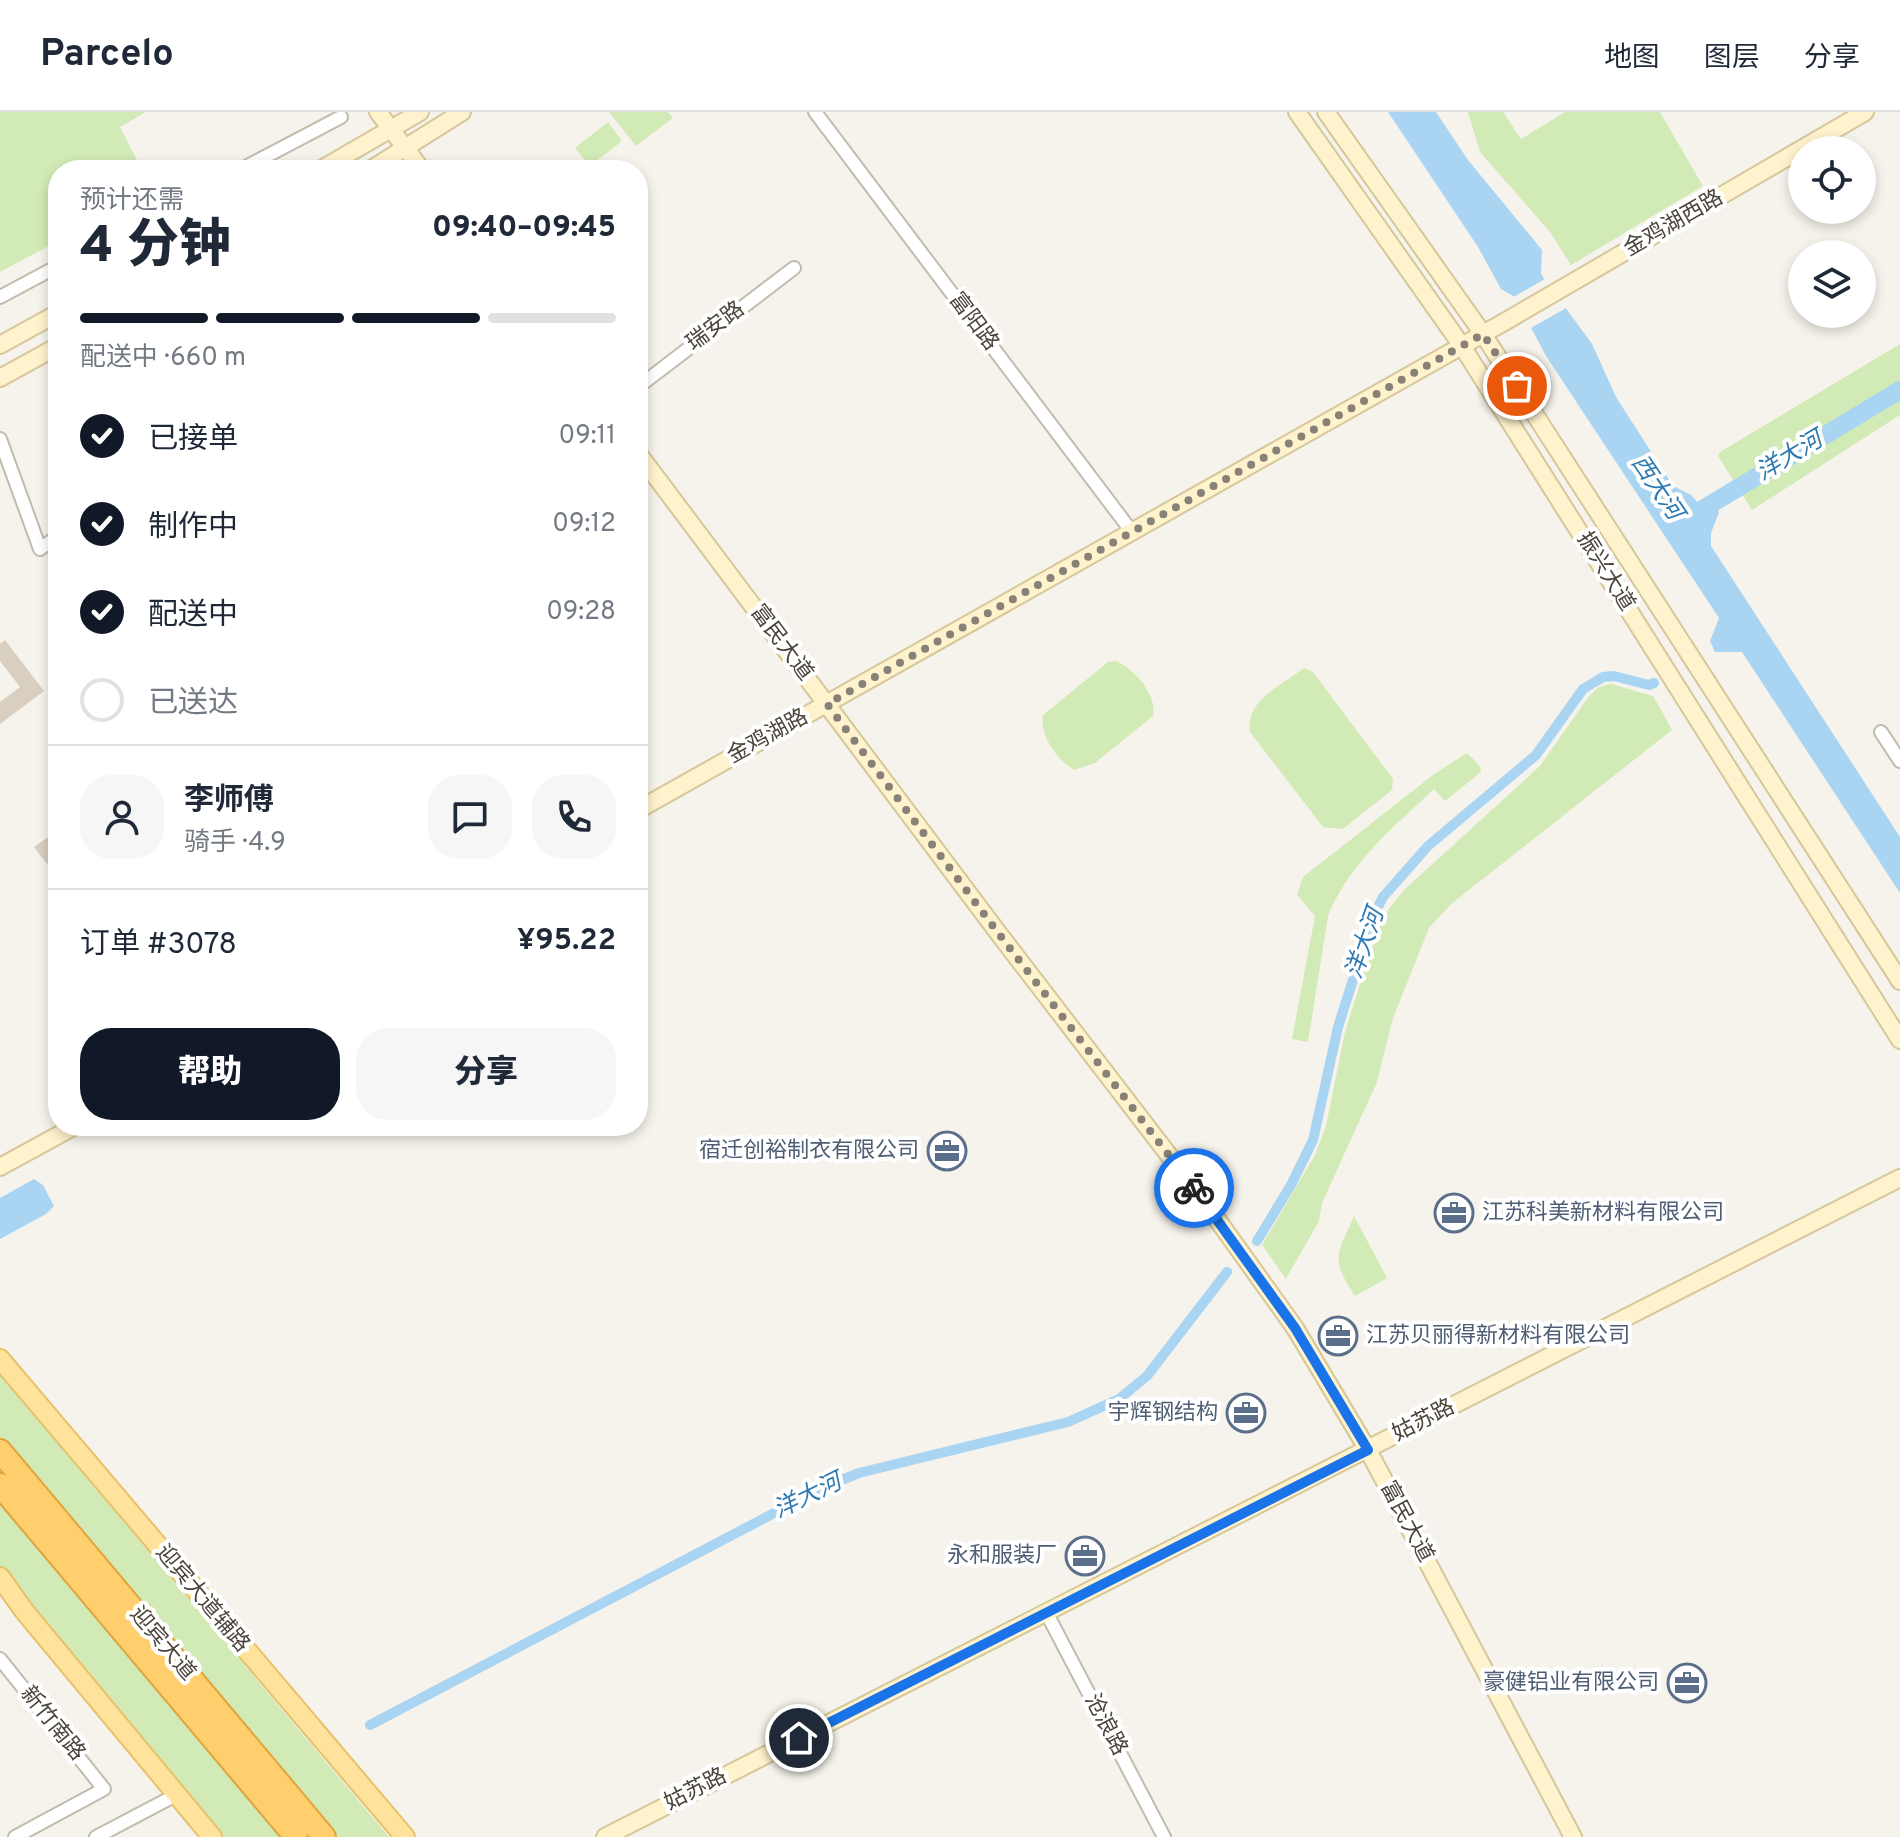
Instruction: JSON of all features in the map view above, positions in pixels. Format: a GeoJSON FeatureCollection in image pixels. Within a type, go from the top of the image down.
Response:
{"type":"FeatureCollection","features":[{"type":"Feature","properties":{"kind":"highway","name":"迎宾大道"},"geometry":{"type":"LineString","coordinates":[[0,1451],[324,1837]]}},
{"type":"Feature","properties":{"kind":"highway","name":"迎宾大道"},"geometry":{"type":"LineString","coordinates":[[0,1485],[296,1837]]}},
{"type":"Feature","properties":{"kind":"main road","name":"迎宾大道辅路"},"geometry":{"type":"LineString","coordinates":[[0,1359],[405,1837]]}},
{"type":"Feature","properties":{"kind":"main road"},"geometry":{"type":"LineString","coordinates":[[0,1577],[25,1612],[212,1837]]}},
{"type":"Feature","properties":{"kind":"street"},"geometry":{"type":"LineString","coordinates":[[378,112],[415,160]]}},
{"type":"Feature","properties":{"kind":"street"},"geometry":{"type":"LineString","coordinates":[[338,160],[420,112]]}},
{"type":"Feature","properties":{"kind":"street"},"geometry":{"type":"LineString","coordinates":[[388,160],[462,112]]}},
{"type":"Feature","properties":{"kind":"street","name":"富阳路"},"geometry":{"type":"LineString","coordinates":[[815,112],[1132,532]]}},
{"type":"Feature","properties":{"kind":"street","name":"振兴大道"},"geometry":{"type":"LineString","coordinates":[[1297,112],[1462,346],[1900,1040]]}},
{"type":"Feature","properties":{"kind":"street","name":"振兴大道"},"geometry":{"type":"LineString","coordinates":[[1326,112],[1483,334],[1900,981]]}},
{"type":"Feature","properties":{"kind":"street","name":"金鸡湖西路"},"geometry":{"type":"LineString","coordinates":[[1483,334],[1865,112]]}},
{"type":"Feature","properties":{"kind":"street"},"geometry":{"type":"LineString","coordinates":[[259,160],[341,117]]}},
{"type":"Feature","properties":{"kind":"street","name":"瑞安路"},"geometry":{"type":"LineString","coordinates":[[648,379],[794,268]]}},
{"type":"Feature","properties":{"kind":"street"},"geometry":{"type":"LineString","coordinates":[[0,297],[48,271]]}},
{"type":"Feature","properties":{"kind":"street"},"geometry":{"type":"LineString","coordinates":[[0,345],[48,319]]}},
{"type":"Feature","properties":{"kind":"street","name":"金鸡湖路"},"geometry":{"type":"LineString","coordinates":[[648,804],[1483,334]]}},
{"type":"Feature","properties":{"kind":"street"},"geometry":{"type":"LineString","coordinates":[[0,378],[48,352]]}},
{"type":"Feature","properties":{"kind":"street"},"geometry":{"type":"LineString","coordinates":[[0,439],[40,549],[48,543]]}},
{"type":"Feature","properties":{"kind":"street","name":"富民大道"},"geometry":{"type":"LineString","coordinates":[[648,466],[1204,1201],[1295,1328],[1368,1450],[1573,1837]]}},
{"type":"Feature","properties":{"kind":"street"},"geometry":{"type":"LineString","coordinates":[[1881,732],[1900,761]]}},
{"type":"Feature","properties":{"kind":"street"},"geometry":{"type":"LineString","coordinates":[[0,1167],[57,1136]]}},
{"type":"Feature","properties":{"kind":"street","name":"姑苏路"},"geometry":{"type":"LineString","coordinates":[[605,1837],[1900,1178]]}},
{"type":"Feature","properties":{"kind":"street","name":"沧浪路"},"geometry":{"type":"LineString","coordinates":[[1046,1612],[1164,1837]]}},
{"type":"Feature","properties":{"kind":"street","name":"新竹南路"},"geometry":{"type":"LineString","coordinates":[[0,1659],[104,1789],[15,1837]]}},
{"type":"Feature","properties":{"kind":"street"},"geometry":{"type":"LineString","coordinates":[[96,1837],[176,1795]]}},
{"type":"Feature","properties":{"kind":"green space"},"geometry":{"type":"Polygon","coordinates":[[[0,112],[146,112],[120,127],[137,160],[48,160],[48,246],[0,272],[0,112]]]}},
{"type":"Feature","properties":{"kind":"green space"},"geometry":{"type":"Polygon","coordinates":[[[609,112],[668,112],[673,118],[636,146],[609,112]]]}},
{"type":"Feature","properties":{"kind":"green space"},"geometry":{"type":"Polygon","coordinates":[[[1468,112],[1503,112],[1521,139],[1565,112],[1660,112],[1703,186],[1571,265],[1550,232],[1480,152],[1468,112]]]}},
{"type":"Feature","properties":{"kind":"green space"},"geometry":{"type":"Polygon","coordinates":[[[608,122],[622,141],[598,160],[585,160],[575,148],[608,122]]]}},
{"type":"Feature","properties":{"kind":"green space"},"geometry":{"type":"Polygon","coordinates":[[[1900,344],[1900,415],[1752,510],[1718,456],[1720,452],[1900,344]]]}},
{"type":"Feature","properties":{"kind":"green space"},"geometry":{"type":"Polygon","coordinates":[[[1116,661],[1143,684],[1152,700],[1153,716],[1095,763],[1074,770],[1061,760],[1047,739],[1043,715],[1108,662],[1116,661]]]}},
{"type":"Feature","properties":{"kind":"green space"},"geometry":{"type":"Polygon","coordinates":[[[1304,668],[1313,672],[1393,779],[1392,790],[1343,829],[1323,827],[1250,732],[1253,711],[1259,702],[1304,668]]]}},
{"type":"Feature","properties":{"kind":"green space"},"geometry":{"type":"Polygon","coordinates":[[[1611,684],[1653,696],[1672,730],[1451,904],[1429,928],[1393,1018],[1377,1082],[1322,1203],[1319,1221],[1286,1279],[1262,1245],[1315,1155],[1326,1126],[1345,1032],[1385,914],[1403,891],[1540,766],[1589,696],[1599,687],[1611,684]]]}},
{"type":"Feature","properties":{"kind":"green space"},"geometry":{"type":"Polygon","coordinates":[[[1467,753],[1480,766],[1481,772],[1445,801],[1434,789],[1388,832],[1348,879],[1328,916],[1308,1042],[1292,1039],[1315,916],[1297,895],[1303,877],[1433,775],[1467,753]]]}},
{"type":"Feature","properties":{"kind":"green space"},"geometry":{"type":"Polygon","coordinates":[[[1354,1216],[1387,1278],[1355,1296],[1339,1264],[1340,1248],[1354,1216]]]}},
{"type":"Feature","properties":{"kind":"green space"},"geometry":{"type":"Polygon","coordinates":[[[0,1375],[389,1837],[333,1837],[0,1442],[0,1375]]]}},
{"type":"Feature","properties":{"kind":"green space"},"geometry":{"type":"Polygon","coordinates":[[[0,1502],[281,1837],[219,1837],[0,1570],[0,1502]]]}},
{"type":"Feature","properties":{"kind":"water","name":"西大河"},"geometry":{"type":"Polygon","coordinates":[[[1388,112],[1436,112],[1468,160],[1542,250],[1541,274],[1592,344],[1616,397],[1673,486],[1691,495],[1700,505],[1710,501],[1719,512],[1711,533],[1711,546],[1900,837],[1900,893],[1742,652],[1715,652],[1710,641],[1719,618],[1546,356],[1515,297],[1501,289],[1478,247],[1388,112]]]}},
{"type":"Feature","properties":{"kind":"water"},"geometry":{"type":"Polygon","coordinates":[[[34,1179],[43,1185],[54,1206],[46,1214],[0,1239],[0,1198],[34,1179]]]}},
{"type":"Feature","properties":{"kind":"pier"},"geometry":{"type":"Polygon","coordinates":[[[1548,277],[1568,307],[1529,329],[1510,299],[1548,277]]]}},
{"type":"Feature","properties":{"kind":"building"},"geometry":{"type":"Polygon","coordinates":[[[5,640],[44,691],[0,724],[0,702],[20,687],[0,661],[0,644],[5,640]]]}},
{"type":"Feature","properties":{"kind":"building"},"geometry":{"type":"Polygon","coordinates":[[[48,837],[48,863],[47,864],[34,847],[48,837]]]}},
{"type":"Feature","properties":{"kind":"waterway","name":"洋大河"},"geometry":{"type":"LineString","coordinates":[[1693,515],[1900,390]]}},
{"type":"Feature","properties":{"kind":"waterway","name":"洋大河"},"geometry":{"type":"LineString","coordinates":[[1257,1241],[1291,1185],[1313,1140],[1338,1027],[1373,917],[1383,897],[1428,846],[1536,755],[1583,689],[1603,677],[1614,676],[1649,685],[1654,683]]}},
{"type":"Feature","properties":{"kind":"waterway","name":"洋大河"},"geometry":{"type":"LineString","coordinates":[[370,1725],[822,1488],[859,1473],[1068,1422],[1119,1399],[1147,1376],[1227,1272]]}},
{"type":"Feature","properties":{"kind":"way so far"},"geometry":{"type":"LineString","coordinates":[[1194,1188],[827,704],[1483,334],[1517,386]]}},
{"type":"Feature","properties":{"kind":"place","name":"宿迁创裕制衣有限公司"},"geometry":{"type":"Point","coordinates":[947,1151]}},
{"type":"Feature","properties":{"kind":"place","name":"江苏科美新材料有限公司"},"geometry":{"type":"Point","coordinates":[1454,1213]}},
{"type":"Feature","properties":{"kind":"place","name":"江苏贝丽得新材料有限公司"},"geometry":{"type":"Point","coordinates":[1338,1336]}},
{"type":"Feature","properties":{"kind":"place","name":"宇辉钢结构"},"geometry":{"type":"Point","coordinates":[1246,1413]}},
{"type":"Feature","properties":{"kind":"place","name":"永和服装厂"},"geometry":{"type":"Point","coordinates":[1085,1556]}},
{"type":"Feature","properties":{"kind":"place","name":"豪健铝业有限公司"},"geometry":{"type":"Point","coordinates":[1687,1683]}},
{"type":"Feature","properties":{"kind":"route"},"geometry":{"type":"LineString","coordinates":[[799,1738],[1368,1450],[1295,1328],[1194,1188]]}}]}
